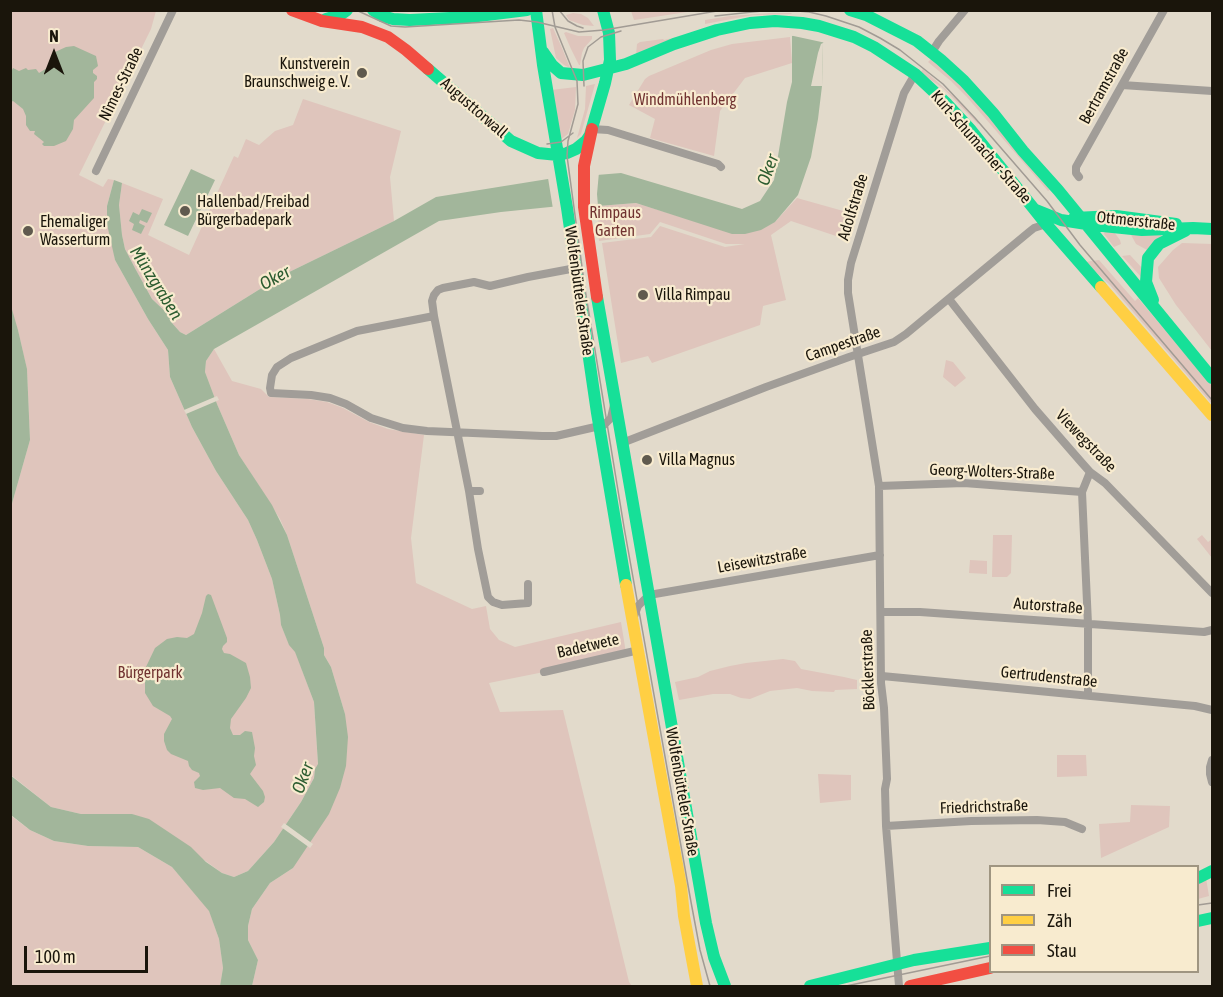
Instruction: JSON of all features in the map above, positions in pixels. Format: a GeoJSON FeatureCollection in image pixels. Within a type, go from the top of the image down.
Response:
{"type":"FeatureCollection","features":[{"type":"Feature","properties":{"kind":"main road","name":"Augusttorwall"},"geometry":{"type":"LineString","coordinates":[[292,10],[322,21],[362,27],[376,32],[398,44],[511,141],[538,153],[558,155]]}},
{"type":"Feature","properties":{"kind":"main road"},"geometry":{"type":"LineString","coordinates":[[322,21],[347,10]]}},
{"type":"Feature","properties":{"kind":"main road"},"geometry":{"type":"LineString","coordinates":[[373,10],[382,16],[404,20],[470,17],[527,10]]}},
{"type":"Feature","properties":{"kind":"main road","name":"Wolfenbütteler Straße"},"geometry":{"type":"LineString","coordinates":[[536,10],[600,427],[697,987]]}},
{"type":"Feature","properties":{"kind":"main road","name":"Wolfenbütteler Straße"},"geometry":{"type":"LineString","coordinates":[[603,10],[610,42],[608,69],[586,154],[584,207],[597,302],[705,923],[725,987]]}},
{"type":"Feature","properties":{"kind":"main road","name":"Kurt-Schumacher-Straße"},"geometry":{"type":"LineString","coordinates":[[850,10],[902,32],[932,52],[971,89],[1066,200],[1212,378]]}},
{"type":"Feature","properties":{"kind":"main road","name":"Kurt-Schumacher-Straße"},"geometry":{"type":"LineString","coordinates":[[540,45],[556,69],[566,74],[581,75],[632,62],[674,44],[717,30],[758,22],[790,22],[819,26],[854,37],[874,47],[915,74],[970,129],[1046,224],[1212,416]]}},
{"type":"Feature","properties":{"kind":"main road"},"geometry":{"type":"LineString","coordinates":[[558,155],[581,146],[588,139],[592,129]]}},
{"type":"Feature","properties":{"kind":"main road"},"geometry":{"type":"LineString","coordinates":[[1035,209],[1053,218],[1065,220],[1066,247]]}},
{"type":"Feature","properties":{"kind":"main road","name":"Ottmerstraße"},"geometry":{"type":"LineString","coordinates":[[1065,220],[1108,216],[1212,229]]}},
{"type":"Feature","properties":{"kind":"main road"},"geometry":{"type":"LineString","coordinates":[[1157,310],[1146,282],[1148,258],[1159,244],[1193,228]]}},
{"type":"Feature","properties":{"kind":"main road"},"geometry":{"type":"LineString","coordinates":[[810,987],[897,964],[989,948]]}},
{"type":"Feature","properties":{"kind":"main road"},"geometry":{"type":"LineString","coordinates":[[910,987],[989,968]]}},
{"type":"Feature","properties":{"kind":"street","name":"Nîmes-Straße"},"geometry":{"type":"LineString","coordinates":[[96,171],[173,10]]}},
{"type":"Feature","properties":{"kind":"street"},"geometry":{"type":"LineString","coordinates":[[932,52],[965,10]]}},
{"type":"Feature","properties":{"kind":"street","name":"Bertramstraße"},"geometry":{"type":"LineString","coordinates":[[1080,177],[1076,173],[1076,167],[1164,10]]}},
{"type":"Feature","properties":{"kind":"street","name":"Adolfstraße"},"geometry":{"type":"LineString","coordinates":[[858,354],[848,293],[849,273],[904,93],[915,74]]}},
{"type":"Feature","properties":{"kind":"street"},"geometry":{"type":"LineString","coordinates":[[1122,85],[1212,91]]}},
{"type":"Feature","properties":{"kind":"street"},"geometry":{"type":"LineString","coordinates":[[592,129],[608,130],[722,167]]}},
{"type":"Feature","properties":{"kind":"street"},"geometry":{"type":"LineString","coordinates":[[1065,220],[1066,200]]}},
{"type":"Feature","properties":{"kind":"street","name":"Campestraße"},"geometry":{"type":"LineString","coordinates":[[622,443],[766,387],[894,342],[1031,231],[1046,224],[1065,220]]}},
{"type":"Feature","properties":{"kind":"street"},"geometry":{"type":"LineString","coordinates":[[528,584],[528,603],[502,604],[493,602],[488,597],[432,301],[438,290],[474,282],[490,286],[576,268]]}},
{"type":"Feature","properties":{"kind":"street","name":"Viewegstraße"},"geometry":{"type":"LineString","coordinates":[[949,299],[1035,409],[1090,472],[1105,483],[1212,593]]}},
{"type":"Feature","properties":{"kind":"street"},"geometry":{"type":"LineString","coordinates":[[434,316],[357,331],[291,358],[277,367],[272,375],[271,393],[330,398],[371,418],[403,428],[556,436],[604,425],[610,419],[615,405]]}},
{"type":"Feature","properties":{"kind":"street","name":"Böcklerstraße"},"geometry":{"type":"LineString","coordinates":[[858,354],[879,486],[882,676],[887,773],[886,826],[899,987]]}},
{"type":"Feature","properties":{"kind":"street"},"geometry":{"type":"LineString","coordinates":[[1088,695],[1088,624],[1082,492],[1090,472]]}},
{"type":"Feature","properties":{"kind":"street","name":"Georg-Wolters-Straße"},"geometry":{"type":"LineString","coordinates":[[879,486],[964,483],[1082,492]]}},
{"type":"Feature","properties":{"kind":"street"},"geometry":{"type":"LineString","coordinates":[[469,491],[480,491]]}},
{"type":"Feature","properties":{"kind":"street","name":"Leisewitzstraße"},"geometry":{"type":"LineString","coordinates":[[649,596],[880,555]]}},
{"type":"Feature","properties":{"kind":"street"},"geometry":{"type":"LineString","coordinates":[[633,619],[638,606],[649,596]]}},
{"type":"Feature","properties":{"kind":"street","name":"Autorstraße"},"geometry":{"type":"LineString","coordinates":[[881,612],[931,613],[1203,632],[1212,630]]}},
{"type":"Feature","properties":{"kind":"street","name":"Badetwete"},"geometry":{"type":"LineString","coordinates":[[544,672],[639,650]]}},
{"type":"Feature","properties":{"kind":"street","name":"Gertrudenstraße"},"geometry":{"type":"LineString","coordinates":[[882,676],[1195,706],[1212,710]]}},
{"type":"Feature","properties":{"kind":"street"},"geometry":{"type":"LineString","coordinates":[[1212,760],[1209,774],[1212,782]]}},
{"type":"Feature","properties":{"kind":"street","name":"Friedrichstraße"},"geometry":{"type":"LineString","coordinates":[[886,826],[1037,820],[1065,822],[1082,829]]}},
{"type":"Feature","properties":{"kind":"green space"},"geometry":{"type":"Polygon","coordinates":[[[631,10],[694,11],[634,20],[631,10]]]}},
{"type":"Feature","properties":{"kind":"green space","name":"Bürgerpark"},"geometry":{"type":"Polygon","coordinates":[[[10,11],[156,11],[151,29],[79,175],[103,187],[108,179],[114,180],[107,206],[115,260],[168,350],[170,377],[192,427],[216,471],[248,520],[272,579],[281,625],[289,644],[295,651],[314,702],[318,765],[314,778],[274,842],[248,871],[234,877],[222,873],[132,814],[81,814],[51,807],[11,775],[11,507],[30,440],[27,370],[10,306],[10,11]]]}},
{"type":"Feature","properties":{"kind":"green space"},"geometry":{"type":"Polygon","coordinates":[[[573,13],[588,18],[594,26],[569,20],[566,15],[573,13]]]}},
{"type":"Feature","properties":{"kind":"green space"},"geometry":{"type":"Polygon","coordinates":[[[771,13],[792,13],[753,15],[705,24],[705,20],[771,13]]]}},
{"type":"Feature","properties":{"kind":"green space"},"geometry":{"type":"Polygon","coordinates":[[[553,28],[570,68],[556,58],[550,29],[553,28]]]}},
{"type":"Feature","properties":{"kind":"green space"},"geometry":{"type":"Polygon","coordinates":[[[564,33],[578,36],[592,36],[584,48],[580,65],[564,33]]]}},
{"type":"Feature","properties":{"kind":"green space"},"geometry":{"type":"Polygon","coordinates":[[[690,34],[636,55],[637,44],[640,42],[664,40],[690,34]]]}},
{"type":"Feature","properties":{"kind":"green space","name":"Windmühlenberg"},"geometry":{"type":"Polygon","coordinates":[[[790,37],[792,63],[745,78],[720,111],[714,156],[650,138],[655,119],[629,105],[649,76],[711,50],[732,44],[790,37]]]}},
{"type":"Feature","properties":{"kind":"green space"},"geometry":{"type":"Polygon","coordinates":[[[932,58],[969,93],[1051,189],[1048,191],[966,96],[928,62],[932,58]]]}},
{"type":"Feature","properties":{"kind":"green space"},"geometry":{"type":"Polygon","coordinates":[[[923,69],[961,103],[979,123],[943,88],[920,73],[923,69]]]}},
{"type":"Feature","properties":{"kind":"green space"},"geometry":{"type":"Polygon","coordinates":[[[595,84],[581,134],[577,138],[585,109],[586,86],[595,84]]]}},
{"type":"Feature","properties":{"kind":"green space"},"geometry":{"type":"Polygon","coordinates":[[[576,87],[575,110],[568,134],[560,140],[551,90],[576,87]]]}},
{"type":"Feature","properties":{"kind":"green space"},"geometry":{"type":"Polygon","coordinates":[[[303,99],[401,131],[390,177],[394,221],[281,276],[186,335],[180,332],[168,314],[152,299],[125,249],[119,205],[122,183],[163,199],[148,235],[189,255],[234,156],[238,158],[246,139],[259,145],[275,131],[293,125],[303,99]]]}},
{"type":"Feature","properties":{"kind":"green space","name":"Rimpaus Garten"},"geometry":{"type":"Polygon","coordinates":[[[797,198],[854,214],[845,239],[791,221],[771,235],[786,300],[763,306],[760,325],[652,363],[648,356],[621,363],[602,243],[651,237],[660,226],[725,247],[745,244],[726,244],[660,222],[650,234],[599,241],[598,206],[636,203],[681,217],[775,222],[797,198]]]}},
{"type":"Feature","properties":{"kind":"green space"},"geometry":{"type":"Polygon","coordinates":[[[1105,231],[1114,232],[1121,244],[1114,247],[1104,234],[1105,231]]]}},
{"type":"Feature","properties":{"kind":"green space"},"geometry":{"type":"Polygon","coordinates":[[[1130,233],[1161,235],[1162,237],[1149,251],[1136,244],[1130,233]]]}},
{"type":"Feature","properties":{"kind":"green space"},"geometry":{"type":"Polygon","coordinates":[[[1182,243],[1212,244],[1212,351],[1176,305],[1159,278],[1158,267],[1182,243]]]}},
{"type":"Feature","properties":{"kind":"green space"},"geometry":{"type":"Polygon","coordinates":[[[1130,255],[1143,269],[1142,278],[1122,256],[1130,255]]]}},
{"type":"Feature","properties":{"kind":"green space"},"geometry":{"type":"Polygon","coordinates":[[[1099,260],[1135,301],[1138,298],[1212,386],[1212,404],[1110,285],[1085,262],[1099,260]]]}},
{"type":"Feature","properties":{"kind":"green space"},"geometry":{"type":"Polygon","coordinates":[[[214,349],[232,381],[261,389],[269,397],[327,402],[388,429],[424,435],[411,538],[416,583],[472,609],[486,606],[490,629],[499,640],[515,647],[621,622],[626,653],[489,683],[500,712],[563,710],[629,982],[632,986],[252,986],[258,960],[248,940],[252,909],[270,883],[293,868],[345,714],[287,535],[280,519],[239,455],[205,372],[206,361],[214,349]]]}},
{"type":"Feature","properties":{"kind":"green space"},"geometry":{"type":"Polygon","coordinates":[[[946,360],[953,362],[966,378],[955,387],[943,377],[946,360]]]}},
{"type":"Feature","properties":{"kind":"green space"},"geometry":{"type":"Polygon","coordinates":[[[993,535],[1012,535],[1011,573],[1007,577],[992,577],[993,535]]]}},
{"type":"Feature","properties":{"kind":"green space"},"geometry":{"type":"Polygon","coordinates":[[[1202,535],[1208,542],[1212,539],[1212,558],[1197,539],[1202,535]]]}},
{"type":"Feature","properties":{"kind":"green space"},"geometry":{"type":"Polygon","coordinates":[[[970,560],[987,561],[987,574],[969,573],[970,560]]]}},
{"type":"Feature","properties":{"kind":"green space"},"geometry":{"type":"Polygon","coordinates":[[[783,659],[795,661],[801,669],[857,680],[857,689],[835,690],[834,692],[797,688],[770,691],[750,699],[730,694],[713,694],[679,700],[675,682],[730,666],[783,659]]]}},
{"type":"Feature","properties":{"kind":"green space"},"geometry":{"type":"Polygon","coordinates":[[[1057,755],[1086,755],[1087,776],[1057,777],[1057,755]]]}},
{"type":"Feature","properties":{"kind":"green space"},"geometry":{"type":"Polygon","coordinates":[[[818,774],[851,775],[851,800],[820,803],[818,774]]]}},
{"type":"Feature","properties":{"kind":"green space"},"geometry":{"type":"Polygon","coordinates":[[[1131,805],[1170,806],[1169,827],[1101,858],[1099,824],[1130,822],[1131,805]]]}},
{"type":"Feature","properties":{"kind":"green space"},"geometry":{"type":"Polygon","coordinates":[[[10,815],[30,830],[54,841],[88,846],[138,847],[172,867],[209,910],[219,939],[223,968],[220,986],[11,986],[10,815]]]}},
{"type":"Feature","properties":{"kind":"green space"},"geometry":{"type":"Polygon","coordinates":[[[1206,878],[1209,896],[1199,899],[1199,882],[1206,878]]]}},
{"type":"Feature","properties":{"kind":"shaded area"},"geometry":{"type":"Polygon","coordinates":[[[842,11],[823,43],[822,86],[818,119],[811,157],[798,195],[775,222],[761,230],[732,234],[636,203],[560,206],[439,221],[214,349],[206,361],[205,372],[239,455],[272,505],[287,535],[324,648],[324,655],[331,667],[345,714],[348,737],[346,766],[329,814],[293,868],[270,883],[252,909],[248,940],[258,960],[252,986],[220,986],[223,968],[219,939],[209,911],[172,867],[138,847],[88,846],[54,841],[30,830],[11,815],[10,775],[51,807],[81,814],[132,814],[149,819],[191,847],[206,862],[222,873],[234,877],[248,871],[274,842],[301,802],[314,778],[318,764],[314,702],[295,652],[289,645],[281,625],[272,579],[257,540],[248,520],[216,471],[192,427],[170,377],[168,350],[115,260],[107,224],[107,206],[114,180],[122,183],[119,205],[125,249],[152,299],[168,314],[180,332],[186,335],[281,276],[394,221],[436,197],[548,179],[621,173],[742,209],[760,201],[774,180],[792,82],[792,36],[842,11]]]}},
{"type":"Feature","properties":{"kind":"shaded area"},"geometry":{"type":"Polygon","coordinates":[[[74,46],[96,56],[98,66],[93,70],[97,76],[94,82],[94,98],[74,120],[73,129],[66,141],[54,146],[44,146],[42,144],[44,142],[34,134],[35,131],[30,131],[26,125],[23,109],[13,101],[11,102],[11,72],[13,68],[19,71],[26,68],[36,69],[39,73],[52,65],[55,52],[74,46]]]}},
{"type":"Feature","properties":{"kind":"shaded area","name":"Hallenbad/Freibad Bürgerbadepark"},"geometry":{"type":"Polygon","coordinates":[[[191,169],[215,180],[188,236],[164,225],[191,169]]]}},
{"type":"Feature","properties":{"kind":"shaded area"},"geometry":{"type":"Polygon","coordinates":[[[142,209],[152,213],[147,223],[140,220],[139,223],[145,226],[141,234],[132,230],[134,224],[129,221],[133,212],[139,215],[142,209]]]}},
{"type":"Feature","properties":{"kind":"shaded area"},"geometry":{"type":"Polygon","coordinates":[[[11,306],[27,369],[30,440],[11,507],[11,306]]]}},
{"type":"Feature","properties":{"kind":"shaded area"},"geometry":{"type":"Polygon","coordinates":[[[208,594],[211,595],[227,638],[222,649],[224,653],[246,663],[250,677],[251,688],[231,719],[230,728],[233,735],[240,735],[245,731],[252,732],[256,765],[250,774],[265,797],[264,802],[258,807],[245,799],[234,798],[220,788],[203,790],[195,788],[194,782],[200,776],[199,773],[192,770],[188,761],[171,754],[164,741],[164,734],[172,719],[153,706],[145,693],[145,669],[155,648],[167,639],[187,638],[194,634],[208,594]]]}},
{"type":"Feature","properties":{"kind":"pier"},"geometry":{"type":"Polygon","coordinates":[[[803,10],[845,10],[826,43],[789,35],[803,10]]]}},
{"type":"Feature","properties":{"kind":"pier"},"geometry":{"type":"Polygon","coordinates":[[[823,43],[822,86],[811,86],[818,53],[823,43]]]}},
{"type":"Feature","properties":{"kind":"pier"},"geometry":{"type":"Polygon","coordinates":[[[599,172],[598,206],[553,209],[548,178],[599,172]]]}},
{"type":"Feature","properties":{"kind":"pier"},"geometry":{"type":"Polygon","coordinates":[[[217,396],[219,400],[186,414],[184,410],[217,396]]]}},
{"type":"Feature","properties":{"kind":"pier"},"geometry":{"type":"Polygon","coordinates":[[[284,823],[313,844],[310,848],[281,827],[284,823]]]}},
{"type":"Feature","properties":{"kind":"tram line"},"geometry":{"type":"LineString","coordinates":[[356,10],[391,26],[519,20],[579,32],[723,10]]}},
{"type":"Feature","properties":{"kind":"tram line"},"geometry":{"type":"LineString","coordinates":[[552,10],[555,27],[577,81],[578,104],[568,141],[567,156],[585,289],[624,527],[691,902],[700,950],[710,986]]}},
{"type":"Feature","properties":{"kind":"tram line"},"geometry":{"type":"LineString","coordinates":[[559,10],[568,21],[583,28]]}},
{"type":"Feature","properties":{"kind":"tram line"},"geometry":{"type":"LineString","coordinates":[[715,16],[771,10]]}},
{"type":"Feature","properties":{"kind":"tram line"},"geometry":{"type":"LineString","coordinates":[[786,10],[809,12],[859,27],[900,50],[943,84],[1047,201],[1080,245],[1212,400]]}},
{"type":"Feature","properties":{"kind":"tram line"},"geometry":{"type":"LineString","coordinates":[[584,86],[583,61],[588,47],[601,37],[621,31]]}},
{"type":"Feature","properties":{"kind":"tram line"},"geometry":{"type":"LineString","coordinates":[[547,144],[561,142],[573,133]]}},
{"type":"Feature","properties":{"kind":"tram line"},"geometry":{"type":"LineString","coordinates":[[1199,905],[1212,903]]}},
{"type":"Feature","properties":{"kind":"tram line"},"geometry":{"type":"LineString","coordinates":[[846,986],[989,956]]}},
{"type":"Feature","properties":{"kind":"traffic: fast"},"geometry":{"type":"LineString","coordinates":[[326,19],[340,15],[347,10]]}},
{"type":"Feature","properties":{"kind":"traffic: fast"},"geometry":{"type":"LineString","coordinates":[[373,10],[393,19],[410,20],[470,17],[527,10]]}},
{"type":"Feature","properties":{"kind":"traffic: fast"},"geometry":{"type":"LineString","coordinates":[[536,10],[597,413],[626,585]]}},
{"type":"Feature","properties":{"kind":"traffic: fast"},"geometry":{"type":"LineString","coordinates":[[428,69],[511,141],[538,153],[558,155],[567,153],[576,149],[590,135],[605,83],[610,60],[609,33],[603,10]]}},
{"type":"Feature","properties":{"kind":"traffic: fast"},"geometry":{"type":"LineString","coordinates":[[850,10],[866,15],[917,41],[964,81],[1058,190],[1212,378]]}},
{"type":"Feature","properties":{"kind":"traffic: fast"},"geometry":{"type":"LineString","coordinates":[[543,52],[561,73],[583,75],[626,64],[674,44],[717,30],[750,23],[775,21],[802,23],[854,37],[874,47],[915,74],[947,104],[1101,287]]}},
{"type":"Feature","properties":{"kind":"traffic: fast"},"geometry":{"type":"LineString","coordinates":[[1036,210],[1061,220],[1093,225],[1142,230],[1212,229]]}},
{"type":"Feature","properties":{"kind":"traffic: fast"},"geometry":{"type":"LineString","coordinates":[[1074,218],[1116,216],[1176,224]]}},
{"type":"Feature","properties":{"kind":"traffic: fast"},"geometry":{"type":"LineString","coordinates":[[1153,300],[1146,282],[1148,258],[1159,244],[1185,231]]}},
{"type":"Feature","properties":{"kind":"traffic: fast"},"geometry":{"type":"LineString","coordinates":[[597,297],[706,923],[714,957],[725,986]]}},
{"type":"Feature","properties":{"kind":"traffic: fast"},"geometry":{"type":"LineString","coordinates":[[1199,878],[1212,871]]}},
{"type":"Feature","properties":{"kind":"traffic: fast"},"geometry":{"type":"LineString","coordinates":[[1199,921],[1212,918]]}},
{"type":"Feature","properties":{"kind":"traffic: fast"},"geometry":{"type":"LineString","coordinates":[[810,986],[914,960],[989,948]]}},
{"type":"Feature","properties":{"kind":"traffic: slow"},"geometry":{"type":"LineString","coordinates":[[1101,287],[1212,415]]}},
{"type":"Feature","properties":{"kind":"traffic: slow"},"geometry":{"type":"LineString","coordinates":[[626,585],[697,986]]}},
{"type":"Feature","properties":{"kind":"traffic: jam"},"geometry":{"type":"LineString","coordinates":[[292,10],[322,21],[362,27],[388,37],[428,69]]}},
{"type":"Feature","properties":{"kind":"traffic: jam"},"geometry":{"type":"LineString","coordinates":[[592,129],[584,166],[584,207],[597,297]]}},
{"type":"Feature","properties":{"kind":"traffic: jam"},"geometry":{"type":"LineString","coordinates":[[910,986],[989,968]]}},
{"type":"Feature","properties":{"kind":"place","name":"Kunstverein Braunschweig e. V."},"geometry":{"type":"Point","coordinates":[362,73]}},
{"type":"Feature","properties":{"kind":"place","name":"Hallenbad/Freibad Bürgerbadepark"},"geometry":{"type":"Point","coordinates":[185,211]}},
{"type":"Feature","properties":{"kind":"place","name":"Ehemaliger Wasserturm"},"geometry":{"type":"Point","coordinates":[28,231]}},
{"type":"Feature","properties":{"kind":"place","name":"Villa Rimpau"},"geometry":{"type":"Point","coordinates":[643,295]}},
{"type":"Feature","properties":{"kind":"place","name":"Villa Magnus"},"geometry":{"type":"Point","coordinates":[647,460]}},
{"type":"Feature","properties":{"kind":"water label","name":"Oker"},"geometry":{"type":"Point","coordinates":[768,170]}},
{"type":"Feature","properties":{"kind":"water label","name":"Oker"},"geometry":{"type":"Point","coordinates":[275,278]}},
{"type":"Feature","properties":{"kind":"water label","name":"Münzgraben"},"geometry":{"type":"Point","coordinates":[156,283]}},
{"type":"Feature","properties":{"kind":"water label","name":"Oker"},"geometry":{"type":"Point","coordinates":[303,778]}}]}
